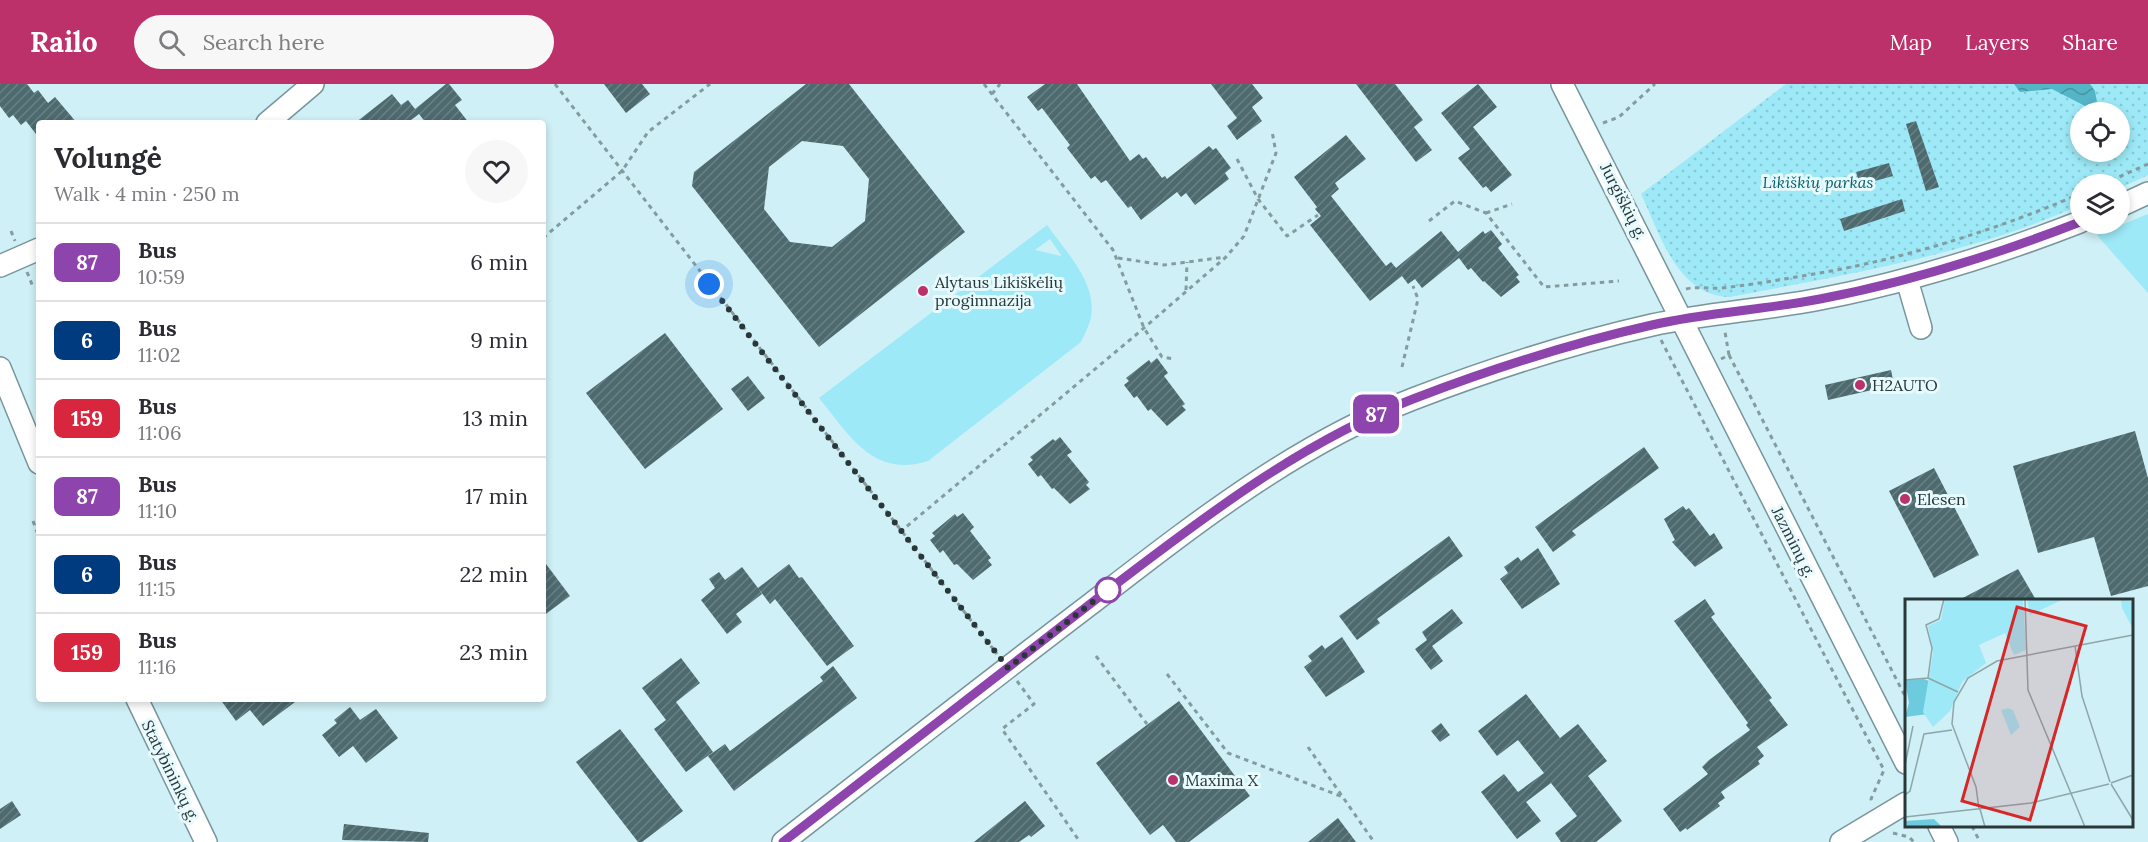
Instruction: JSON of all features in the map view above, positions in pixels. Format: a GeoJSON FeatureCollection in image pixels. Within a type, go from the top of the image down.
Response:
{"type":"FeatureCollection","features":[{"type":"Feature","properties":{"kind":"street"},"geometry":{"type":"LineString","coordinates":[[271,120],[313,84]]}},
{"type":"Feature","properties":{"kind":"street","name":"Jurgiškių g."},"geometry":{"type":"LineString","coordinates":[[1562,84],[1683,320]]}},
{"type":"Feature","properties":{"kind":"street"},"geometry":{"type":"LineString","coordinates":[[2130,201],[2148,193]]}},
{"type":"Feature","properties":{"kind":"street"},"geometry":{"type":"LineString","coordinates":[[783,842],[1177,538],[1329,436],[1383,411],[1476,376],[1653,325],[1815,300],[1907,280],[2016,247],[2070,226]]}},
{"type":"Feature","properties":{"kind":"street"},"geometry":{"type":"LineString","coordinates":[[0,266],[36,250]]}},
{"type":"Feature","properties":{"kind":"street"},"geometry":{"type":"LineString","coordinates":[[1907,280],[1921,328]]}},
{"type":"Feature","properties":{"kind":"street","name":"Jazminų g."},"geometry":{"type":"LineString","coordinates":[[1683,320],[1905,761]]}},
{"type":"Feature","properties":{"kind":"street"},"geometry":{"type":"LineString","coordinates":[[0,369],[36,455]]}},
{"type":"Feature","properties":{"kind":"street","name":"Statybininkų g."},"geometry":{"type":"LineString","coordinates":[[138,702],[206,842]]}},
{"type":"Feature","properties":{"kind":"street"},"geometry":{"type":"LineString","coordinates":[[1841,842],[1905,804]]}},
{"type":"Feature","properties":{"kind":"street"},"geometry":{"type":"LineString","coordinates":[[1940,827],[1947,842]]}},
{"type":"Feature","properties":{"kind":"path"},"geometry":{"type":"LineString","coordinates":[[555,84],[1035,704],[1002,729],[1080,842]]}},
{"type":"Feature","properties":{"kind":"path"},"geometry":{"type":"LineString","coordinates":[[546,235],[622,171],[648,132],[710,84]]}},
{"type":"Feature","properties":{"kind":"path"},"geometry":{"type":"LineString","coordinates":[[984,84],[1118,258],[1144,328],[1162,357],[1175,359]]}},
{"type":"Feature","properties":{"kind":"path"},"geometry":{"type":"LineString","coordinates":[[992,94],[1000,84]]}},
{"type":"Feature","properties":{"kind":"path"},"geometry":{"type":"LineString","coordinates":[[1587,129],[1619,117],[1656,84]]}},
{"type":"Feature","properties":{"kind":"path"},"geometry":{"type":"LineString","coordinates":[[900,532],[1226,257],[1244,236],[1276,153],[1272,131]]}},
{"type":"Feature","properties":{"kind":"path"},"geometry":{"type":"LineString","coordinates":[[1237,159],[1258,199],[1287,236],[1317,215]]}},
{"type":"Feature","properties":{"kind":"path"},"geometry":{"type":"LineString","coordinates":[[2126,174],[2148,164]]}},
{"type":"Feature","properties":{"kind":"path"},"geometry":{"type":"LineString","coordinates":[[1705,288],[1720,288],[1811,275],[1944,244],[1989,230],[2070,198]]}},
{"type":"Feature","properties":{"kind":"path"},"geometry":{"type":"LineString","coordinates":[[1429,221],[1455,201],[1486,213],[1544,287],[1619,281]]}},
{"type":"Feature","properties":{"kind":"path"},"geometry":{"type":"LineString","coordinates":[[1486,213],[1512,204]]}},
{"type":"Feature","properties":{"kind":"path"},"geometry":{"type":"LineString","coordinates":[[1118,258],[1164,266],[1226,257]]}},
{"type":"Feature","properties":{"kind":"path"},"geometry":{"type":"LineString","coordinates":[[1186,292],[1187,262]]}},
{"type":"Feature","properties":{"kind":"path"},"geometry":{"type":"LineString","coordinates":[[1402,367],[1418,299],[1413,286]]}},
{"type":"Feature","properties":{"kind":"path"},"geometry":{"type":"LineString","coordinates":[[1720,288],[1722,314],[1730,355],[1905,696]]}},
{"type":"Feature","properties":{"kind":"path"},"geometry":{"type":"LineString","coordinates":[[1730,355],[1682,379],[1884,770],[1871,800],[1888,832],[1909,837],[1914,842]]}},
{"type":"Feature","properties":{"kind":"path"},"geometry":{"type":"LineString","coordinates":[[33,521],[36,529]]}},
{"type":"Feature","properties":{"kind":"path"},"geometry":{"type":"LineString","coordinates":[[1096,656],[1147,724]]}},
{"type":"Feature","properties":{"kind":"path"},"geometry":{"type":"LineString","coordinates":[[1167,674],[1228,753],[1343,797]]}},
{"type":"Feature","properties":{"kind":"path"},"geometry":{"type":"LineString","coordinates":[[1308,747],[1374,842]]}},
{"type":"Feature","properties":{"kind":"path"},"geometry":{"type":"LineString","coordinates":[[1973,827],[1980,842]]}},
{"type":"Feature","properties":{"kind":"green space","name":"Likiškių parkas"},"geometry":{"type":"Polygon","coordinates":[[[1786,84],[2148,84],[2148,175],[2130,183],[2130,174],[2070,174],[2070,209],[1996,237],[1864,271],[1730,297],[1712,294],[1696,286],[1684,275],[1664,244],[1641,194],[1786,84]]]}},
{"type":"Feature","properties":{"kind":"green space"},"geometry":{"type":"Polygon","coordinates":[[[2148,214],[2148,293],[2097,235],[2130,234],[2130,221],[2148,214]]]}},
{"type":"Feature","properties":{"kind":"green space"},"geometry":{"type":"Polygon","coordinates":[[[1047,225],[1086,282],[1092,308],[1090,321],[1081,342],[928,461],[909,465],[892,464],[878,459],[853,439],[819,398],[1047,225]],[[1050,239],[1035,250],[1061,256],[1050,239]]]}},
{"type":"Feature","properties":{"kind":"water"},"geometry":{"type":"Polygon","coordinates":[[[2014,84],[2090,84],[2095,91],[2097,102],[2077,102],[2052,89],[2020,92],[2014,84]]]}},
{"type":"Feature","properties":{"kind":"building"},"geometry":{"type":"Polygon","coordinates":[[[0,84],[27,84],[34,93],[38,90],[48,103],[55,97],[74,120],[36,120],[36,134],[26,121],[21,125],[13,115],[9,118],[0,106],[0,84]]]}},
{"type":"Feature","properties":{"kind":"building"},"geometry":{"type":"Polygon","coordinates":[[[449,84],[462,100],[455,105],[467,120],[424,120],[419,114],[411,120],[359,120],[392,94],[401,105],[408,100],[415,109],[449,84]]]}},
{"type":"Feature","properties":{"kind":"building"},"geometry":{"type":"Polygon","coordinates":[[[604,84],[642,84],[650,94],[626,113],[604,84]]]}},
{"type":"Feature","properties":{"kind":"building"},"geometry":{"type":"Polygon","coordinates":[[[806,84],[849,84],[965,232],[819,347],[692,186],[694,172],[806,84]],[[802,141],[769,167],[764,209],[790,242],[832,247],[865,221],[869,179],[843,146],[802,141]]]}},
{"type":"Feature","properties":{"kind":"building"},"geometry":{"type":"Polygon","coordinates":[[[1045,84],[1077,84],[1130,161],[1139,154],[1143,159],[1146,157],[1162,178],[1165,176],[1167,179],[1209,146],[1213,150],[1216,148],[1231,168],[1225,173],[1229,179],[1195,205],[1186,193],[1181,197],[1177,192],[1141,220],[1131,206],[1128,208],[1106,180],[1101,183],[1095,176],[1091,179],[1067,148],[1070,145],[1042,108],[1038,111],[1027,97],[1045,84]]]}},
{"type":"Feature","properties":{"kind":"building"},"geometry":{"type":"Polygon","coordinates":[[[1211,84],[1252,84],[1263,98],[1252,107],[1262,121],[1237,140],[1227,126],[1237,118],[1211,84]]]}},
{"type":"Feature","properties":{"kind":"building"},"geometry":{"type":"Polygon","coordinates":[[[1356,84],[1395,84],[1423,120],[1414,127],[1432,150],[1416,162],[1356,84]]]}},
{"type":"Feature","properties":{"kind":"building"},"geometry":{"type":"Polygon","coordinates":[[[1478,84],[1497,107],[1473,127],[1512,175],[1491,192],[1486,186],[1483,188],[1458,158],[1470,149],[1441,113],[1478,84]]]}},
{"type":"Feature","properties":{"kind":"building"},"geometry":{"type":"Polygon","coordinates":[[[1916,121],[1939,187],[1926,191],[1906,124],[1916,121]]]}},
{"type":"Feature","properties":{"kind":"building"},"geometry":{"type":"Polygon","coordinates":[[[1346,135],[1366,159],[1335,183],[1339,189],[1331,196],[1386,266],[1391,262],[1396,268],[1441,231],[1458,252],[1483,231],[1485,234],[1491,230],[1502,244],[1498,248],[1519,275],[1516,277],[1520,282],[1501,297],[1471,268],[1468,270],[1459,258],[1422,288],[1415,279],[1408,284],[1402,276],[1370,301],[1310,225],[1321,216],[1315,209],[1317,207],[1294,177],[1346,135]]]}},
{"type":"Feature","properties":{"kind":"building"},"geometry":{"type":"Polygon","coordinates":[[[1889,163],[1893,176],[1860,185],[1856,172],[1889,163]]]}},
{"type":"Feature","properties":{"kind":"building"},"geometry":{"type":"Polygon","coordinates":[[[1902,199],[1905,211],[1844,231],[1840,219],[1902,199]]]}},
{"type":"Feature","properties":{"kind":"building"},"geometry":{"type":"Polygon","coordinates":[[[665,333],[723,409],[645,469],[586,393],[665,333]]]}},
{"type":"Feature","properties":{"kind":"building"},"geometry":{"type":"Polygon","coordinates":[[[1157,358],[1168,373],[1164,376],[1185,404],[1182,406],[1186,410],[1167,426],[1151,409],[1148,411],[1137,396],[1134,398],[1124,385],[1129,381],[1126,378],[1149,360],[1151,363],[1157,358]]]}},
{"type":"Feature","properties":{"kind":"building","name":"H2AUTO"},"geometry":{"type":"Polygon","coordinates":[[[1891,370],[1894,385],[1828,400],[1825,385],[1891,370]]]}},
{"type":"Feature","properties":{"kind":"building"},"geometry":{"type":"Polygon","coordinates":[[[748,376],[765,398],[748,411],[731,389],[748,376]]]}},
{"type":"Feature","properties":{"kind":"building"},"geometry":{"type":"Polygon","coordinates":[[[2135,431],[2148,478],[2148,586],[2111,596],[2094,537],[2038,553],[2013,466],[2135,431]]]}},
{"type":"Feature","properties":{"kind":"building"},"geometry":{"type":"Polygon","coordinates":[[[1060,437],[1072,452],[1067,455],[1089,482],[1086,485],[1090,489],[1070,504],[1054,488],[1052,489],[1041,475],[1038,477],[1028,464],[1033,460],[1030,457],[1053,439],[1055,441],[1060,437]]]}},
{"type":"Feature","properties":{"kind":"building"},"geometry":{"type":"Polygon","coordinates":[[[1644,447],[1659,468],[1572,531],[1576,535],[1553,552],[1535,527],[1644,447]]]}},
{"type":"Feature","properties":{"kind":"building"},"geometry":{"type":"Polygon","coordinates":[[[1934,468],[1979,555],[1934,578],[1889,491],[1934,468]]]}},
{"type":"Feature","properties":{"kind":"building"},"geometry":{"type":"Polygon","coordinates":[[[1683,506],[1686,510],[1689,508],[1710,536],[1714,533],[1723,548],[1695,567],[1672,542],[1675,540],[1664,519],[1683,506]]]}},
{"type":"Feature","properties":{"kind":"building"},"geometry":{"type":"Polygon","coordinates":[[[963,513],[974,527],[970,531],[991,558],[988,560],[992,565],[973,580],[957,564],[954,565],[943,550],[940,553],[930,540],[935,536],[932,533],[955,514],[957,517],[963,513]]]}},
{"type":"Feature","properties":{"kind":"building"},"geometry":{"type":"Polygon","coordinates":[[[1449,536],[1463,556],[1377,619],[1380,623],[1357,640],[1339,616],[1449,536]]]}},
{"type":"Feature","properties":{"kind":"building"},"geometry":{"type":"Polygon","coordinates":[[[1538,548],[1560,584],[1522,609],[1500,579],[1508,573],[1504,567],[1518,557],[1521,561],[1538,548]]]}},
{"type":"Feature","properties":{"kind":"building"},"geometry":{"type":"Polygon","coordinates":[[[546,564],[570,596],[546,614],[546,564]]]}},
{"type":"Feature","properties":{"kind":"building"},"geometry":{"type":"Polygon","coordinates":[[[789,564],[799,578],[802,577],[854,646],[827,666],[775,599],[770,604],[758,588],[789,564]]]}},
{"type":"Feature","properties":{"kind":"building"},"geometry":{"type":"Polygon","coordinates":[[[742,567],[762,594],[736,614],[742,622],[727,634],[701,600],[715,588],[709,579],[719,572],[725,580],[742,567]]]}},
{"type":"Feature","properties":{"kind":"building"},"geometry":{"type":"Polygon","coordinates":[[[2018,569],[2035,599],[1961,599],[2018,569]]]}},
{"type":"Feature","properties":{"kind":"building"},"geometry":{"type":"Polygon","coordinates":[[[1705,599],[1715,614],[1711,617],[1772,698],[1769,700],[1788,725],[1757,747],[1764,756],[1758,761],[1760,764],[1721,792],[1725,798],[1718,803],[1720,806],[1687,830],[1686,828],[1680,832],[1663,809],[1708,774],[1702,767],[1709,760],[1750,730],[1746,725],[1748,723],[1674,621],[1705,599]]]}},
{"type":"Feature","properties":{"kind":"building"},"geometry":{"type":"Polygon","coordinates":[[[1452,609],[1463,623],[1432,646],[1443,661],[1431,670],[1415,649],[1427,640],[1422,632],[1452,609]]]}},
{"type":"Feature","properties":{"kind":"building"},"geometry":{"type":"Polygon","coordinates":[[[1342,637],[1365,672],[1326,697],[1304,667],[1312,661],[1308,656],[1322,645],[1325,649],[1342,637]]]}},
{"type":"Feature","properties":{"kind":"building"},"geometry":{"type":"Polygon","coordinates":[[[681,658],[700,683],[676,702],[713,752],[686,772],[654,729],[666,720],[642,688],[681,658]]]}},
{"type":"Feature","properties":{"kind":"building"},"geometry":{"type":"Polygon","coordinates":[[[833,666],[857,698],[734,791],[708,756],[725,744],[730,751],[823,681],[820,677],[833,666]]]}},
{"type":"Feature","properties":{"kind":"building"},"geometry":{"type":"Polygon","coordinates":[[[1526,694],[1560,738],[1578,724],[1607,761],[1588,776],[1622,821],[1596,842],[1561,842],[1555,833],[1577,816],[1551,783],[1526,802],[1541,821],[1517,839],[1481,792],[1504,774],[1518,792],[1544,773],[1518,740],[1497,756],[1478,731],[1526,694]]]}},
{"type":"Feature","properties":{"kind":"building","name":"Maxima X"},"geometry":{"type":"Polygon","coordinates":[[[1179,701],[1250,796],[1189,842],[1176,842],[1163,825],[1150,835],[1096,763],[1179,701]]]}},
{"type":"Feature","properties":{"kind":"building"},"geometry":{"type":"Polygon","coordinates":[[[222,702],[295,702],[263,726],[250,710],[236,721],[222,702]]]}},
{"type":"Feature","properties":{"kind":"building"},"geometry":{"type":"Polygon","coordinates":[[[350,707],[360,720],[376,709],[398,738],[366,763],[353,746],[339,757],[322,735],[337,723],[334,720],[350,707]]]}},
{"type":"Feature","properties":{"kind":"building"},"geometry":{"type":"Polygon","coordinates":[[[1441,723],[1450,735],[1440,742],[1431,731],[1441,723]]]}},
{"type":"Feature","properties":{"kind":"building"},"geometry":{"type":"Polygon","coordinates":[[[620,729],[683,811],[642,842],[638,842],[576,762],[620,729]]]}},
{"type":"Feature","properties":{"kind":"building"},"geometry":{"type":"Polygon","coordinates":[[[12,801],[21,815],[0,829],[0,809],[12,801]]]}},
{"type":"Feature","properties":{"kind":"building"},"geometry":{"type":"Polygon","coordinates":[[[1025,801],[1045,826],[1031,837],[1029,835],[1019,842],[974,842],[1025,801]]]}},
{"type":"Feature","properties":{"kind":"building"},"geometry":{"type":"Polygon","coordinates":[[[1338,818],[1356,842],[1308,842],[1338,818]]]}},
{"type":"Feature","properties":{"kind":"building"},"geometry":{"type":"Polygon","coordinates":[[[344,824],[429,833],[428,842],[342,840],[344,824]]]}},
{"type":"Feature","properties":{"kind":"bus line","name":"87"},"geometry":{"type":"LineString","coordinates":[[783,842],[1177,538],[1329,436],[1358,422],[1476,376],[1653,325],[1861,291],[1907,280],[2016,247],[2070,226]]}},
{"type":"Feature","properties":{"kind":"place","name":"Alytaus Likiškėlių progimnazija"},"geometry":{"type":"Point","coordinates":[923,291]}},
{"type":"Feature","properties":{"kind":"place","name":"H2AUTO"},"geometry":{"type":"Point","coordinates":[1860,385]}},
{"type":"Feature","properties":{"kind":"place","name":"Elesen"},"geometry":{"type":"Point","coordinates":[1905,499]}},
{"type":"Feature","properties":{"kind":"place","name":"Maxima X"},"geometry":{"type":"Point","coordinates":[1173,780]}},
{"type":"Feature","properties":{"kind":"route"},"geometry":{"type":"LineString","coordinates":[[709,284],[1008,668],[1108,590]]}}]}
